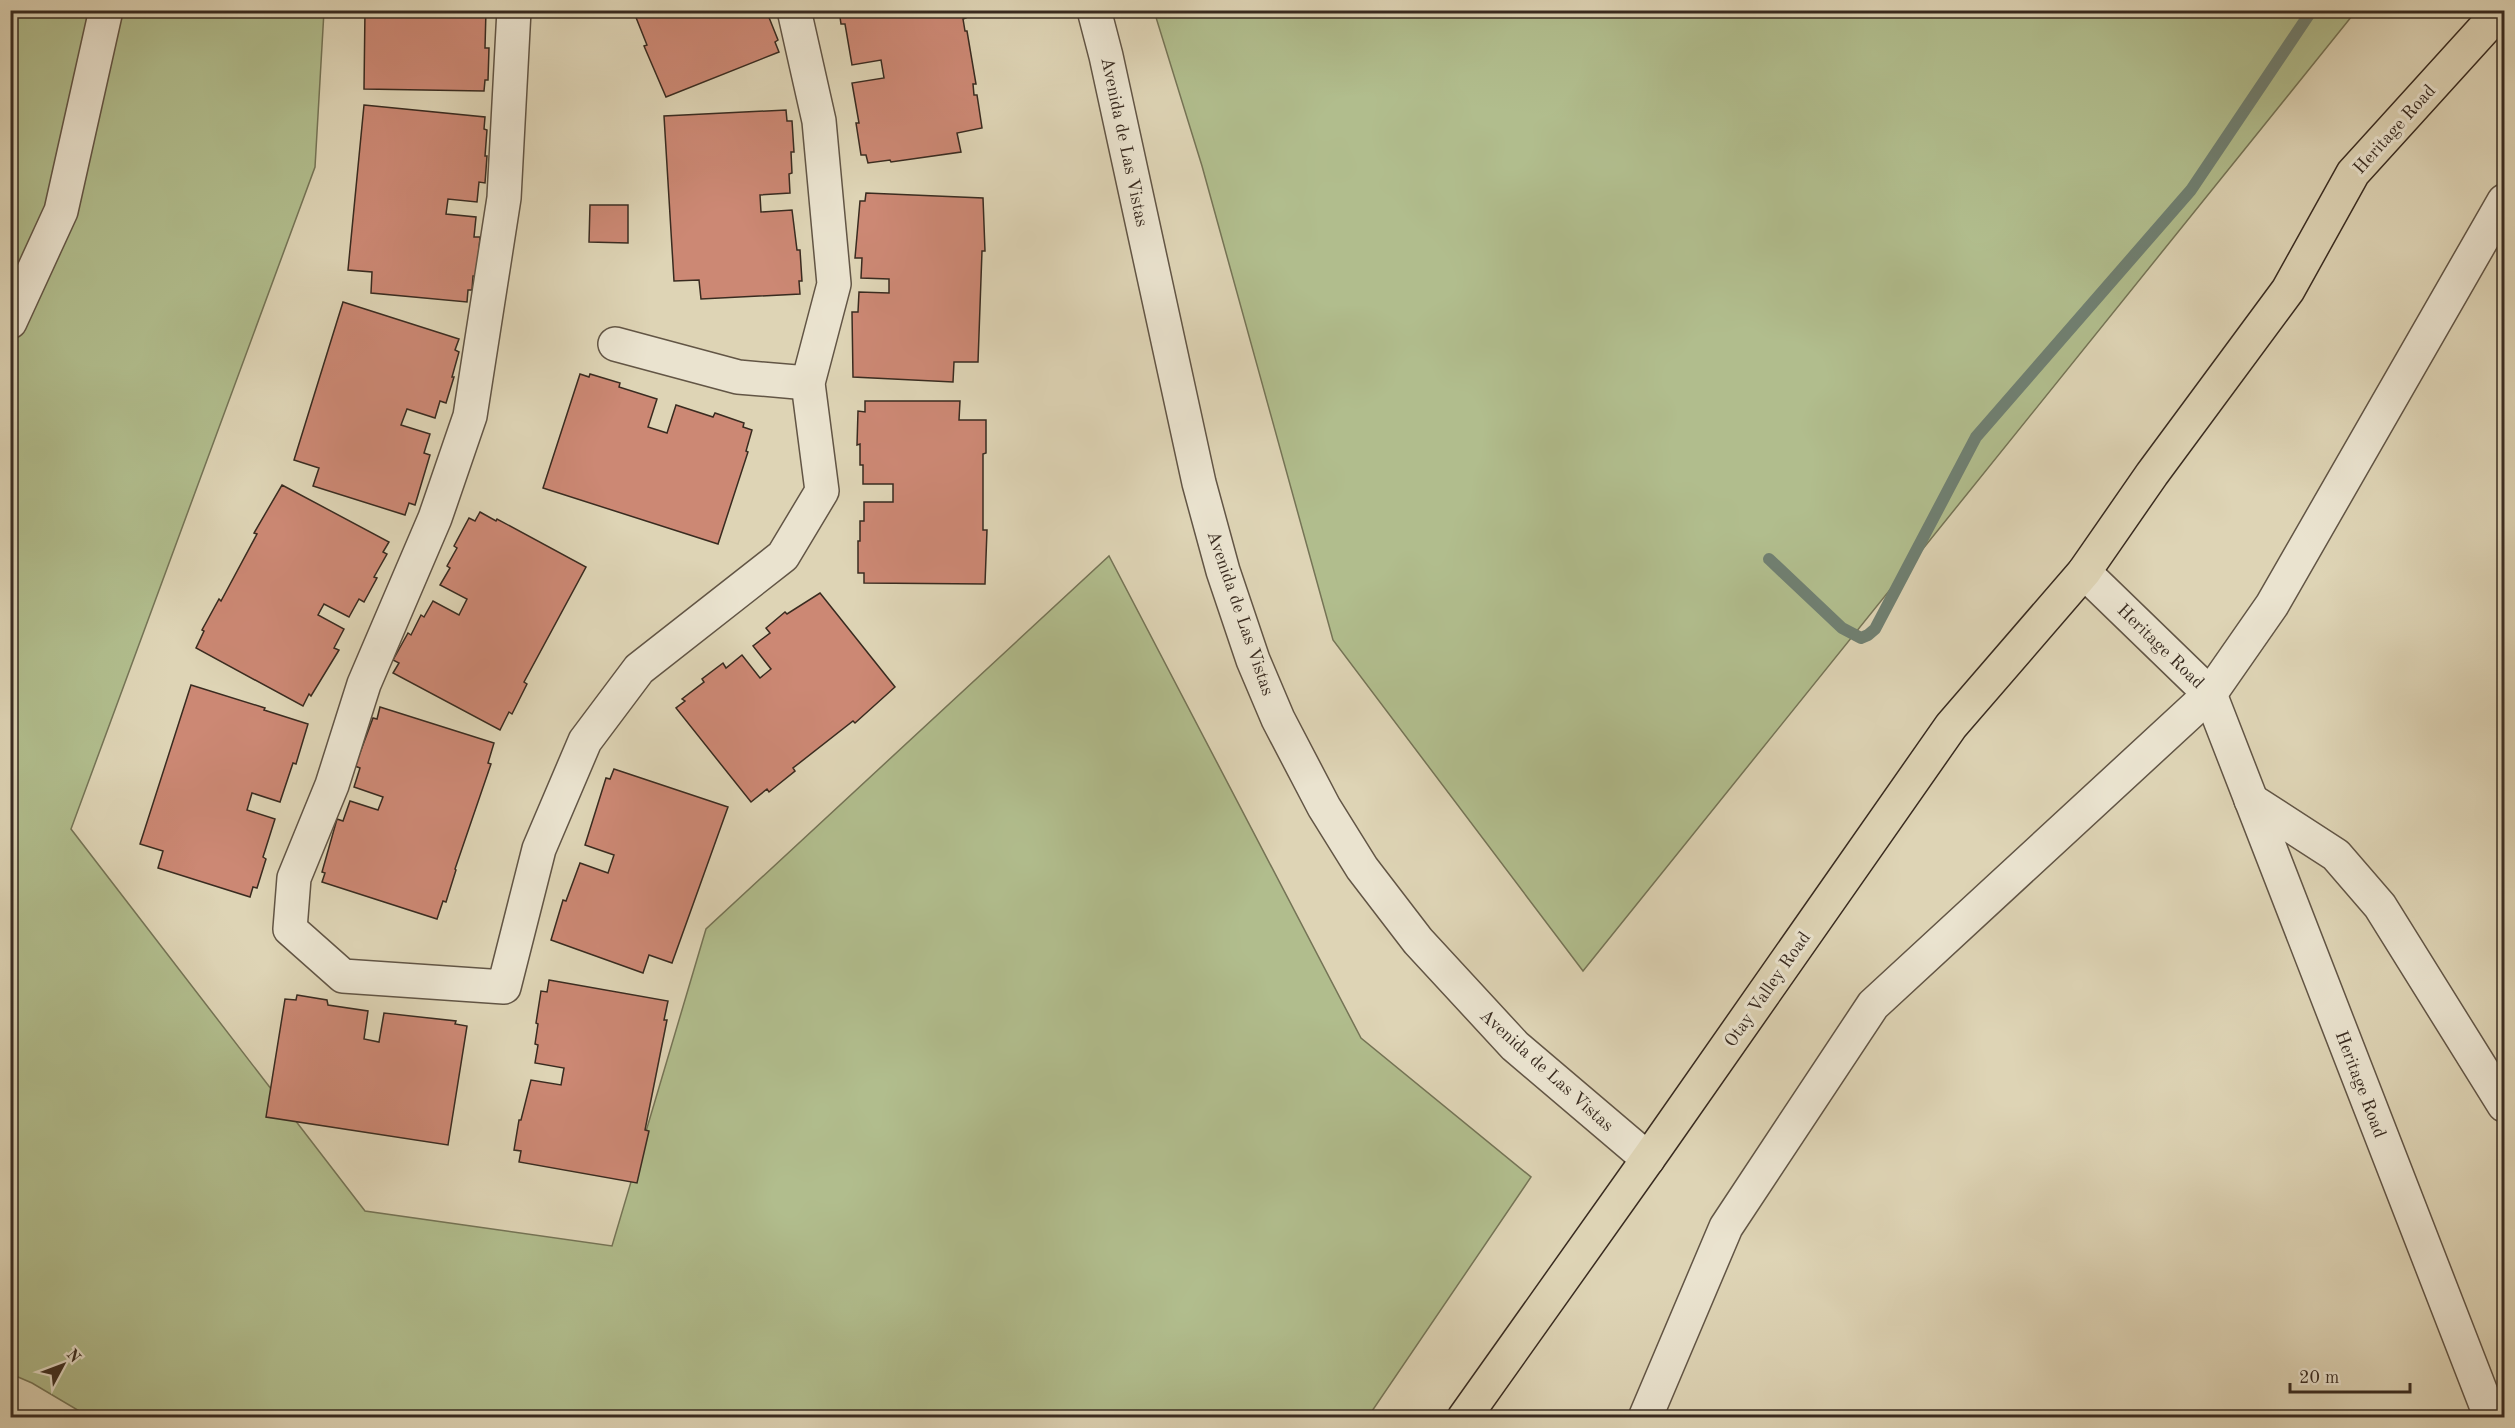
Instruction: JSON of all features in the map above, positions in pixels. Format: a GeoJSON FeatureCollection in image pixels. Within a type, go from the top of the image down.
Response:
{"type":"FeatureCollection","features":[{"type":"Feature","properties":{"kind":"main road","name":"Heritage Road"},"geometry":{"type":"LineString","coordinates":[[2084,572],[2152,474],[2288,290],[2353,173],[2501,10]]}},
{"type":"Feature","properties":{"kind":"main road","name":"Otay Valley Road"},"geometry":{"type":"LineString","coordinates":[[1464,1418],[1648,1160],[1951,726],[2084,572]]}},
{"type":"Feature","properties":{"kind":"street"},"geometry":{"type":"LineString","coordinates":[[10,322],[61,211],[106,10]]}},
{"type":"Feature","properties":{"kind":"street"},"geometry":{"type":"LineString","coordinates":[[514,10],[504,198],[470,416],[435,518],[364,684],[332,785],[294,878],[290,928],[342,976],[504,987],[539,849],[585,741],[639,669],[783,556],[822,490],[808,383],[834,284],[819,121],[794,10]]}},
{"type":"Feature","properties":{"kind":"street","name":"Avenida de Las Vistas"},"geometry":{"type":"LineString","coordinates":[[1094,10],[1199,483],[1238,616],[1253,660],[1278,719],[1324,807],[1362,868],[1418,941],[1515,1046],[1648,1160]]}},
{"type":"Feature","properties":{"kind":"street"},"geometry":{"type":"LineString","coordinates":[[1645,1418],[1725,1227],[1873,1005],[2210,694],[2272,605],[2505,201]]}},
{"type":"Feature","properties":{"kind":"street"},"geometry":{"type":"LineString","coordinates":[[615,344],[738,377],[808,383]]}},
{"type":"Feature","properties":{"kind":"street","name":"Heritage Road"},"geometry":{"type":"LineString","coordinates":[[2084,572],[2210,694],[2491,1418]]}},
{"type":"Feature","properties":{"kind":"street"},"geometry":{"type":"LineString","coordinates":[[2251,800],[2336,855],[2380,906],[2505,1105]]}},
{"type":"Feature","properties":{"kind":"green space"},"geometry":{"type":"Polygon","coordinates":[[[1154,10],[2356,11],[1583,971],[1333,640],[1202,166],[1154,10]]]}},
{"type":"Feature","properties":{"kind":"green space"},"geometry":{"type":"Polygon","coordinates":[[[11,11],[324,11],[315,167],[71,829],[365,1211],[612,1246],[706,929],[1109,556],[1361,1038],[1531,1177],[1368,1417],[91,1418],[32,1383],[11,1374],[11,11]]]}},
{"type":"Feature","properties":{"kind":"building"},"geometry":{"type":"Polygon","coordinates":[[[365,10],[486,10],[485,48],[489,48],[488,80],[485,80],[484,91],[364,89],[365,10]]]}},
{"type":"Feature","properties":{"kind":"building"},"geometry":{"type":"Polygon","coordinates":[[[633,10],[769,10],[768,15],[778,40],[775,42],[779,52],[666,97],[644,46],[647,45],[633,10]]]}},
{"type":"Feature","properties":{"kind":"building"},"geometry":{"type":"Polygon","coordinates":[[[839,10],[965,10],[966,18],[963,19],[976,84],[973,84],[974,95],[977,95],[982,128],[957,133],[961,152],[868,163],[866,155],[861,155],[856,123],[859,123],[852,83],[884,78],[881,60],[852,65],[845,24],[841,24],[839,10]]]}},
{"type":"Feature","properties":{"kind":"building"},"geometry":{"type":"Polygon","coordinates":[[[364,105],[485,117],[484,129],[487,130],[485,156],[487,156],[485,183],[479,182],[477,202],[448,199],[446,214],[476,217],[474,237],[480,237],[477,276],[473,276],[472,290],[468,290],[467,302],[371,293],[372,272],[348,270],[364,105]]]}},
{"type":"Feature","properties":{"kind":"building"},"geometry":{"type":"Polygon","coordinates":[[[786,110],[787,121],[792,121],[794,152],[791,152],[790,193],[760,195],[761,212],[792,210],[797,250],[800,250],[802,281],[799,281],[800,294],[701,299],[699,280],[674,281],[664,116],[786,110]]]}},
{"type":"Feature","properties":{"kind":"building"},"geometry":{"type":"Polygon","coordinates":[[[866,193],[983,198],[985,251],[982,251],[978,362],[954,362],[953,382],[853,377],[852,312],[858,312],[859,292],[889,293],[889,279],[861,278],[862,258],[855,258],[860,201],[865,201],[866,193]]]}},
{"type":"Feature","properties":{"kind":"building"},"geometry":{"type":"Polygon","coordinates":[[[590,205],[628,205],[628,243],[589,242],[590,205]]]}},
{"type":"Feature","properties":{"kind":"building"},"geometry":{"type":"Polygon","coordinates":[[[343,302],[459,339],[455,350],[459,352],[452,377],[454,377],[446,403],[440,401],[435,418],[407,409],[401,425],[430,434],[424,453],[430,455],[415,505],[409,503],[405,515],[313,486],[319,468],[294,460],[343,302]]]}},
{"type":"Feature","properties":{"kind":"building"},"geometry":{"type":"Polygon","coordinates":[[[580,374],[589,377],[590,374],[620,383],[619,387],[657,399],[648,427],[667,433],[676,405],[713,417],[715,413],[744,423],[743,427],[752,430],[746,451],[748,452],[718,544],[543,488],[580,374]]]}},
{"type":"Feature","properties":{"kind":"building"},"geometry":{"type":"Polygon","coordinates":[[[865,401],[960,401],[959,420],[986,420],[986,453],[983,454],[983,530],[987,530],[985,584],[864,583],[864,573],[858,573],[858,541],[860,541],[860,521],[864,521],[864,502],[893,502],[893,484],[863,484],[860,444],[857,445],[858,411],[865,412],[865,401]]]}},
{"type":"Feature","properties":{"kind":"building"},"geometry":{"type":"Polygon","coordinates":[[[282,485],[389,542],[383,552],[387,554],[374,577],[377,578],[364,602],[359,599],[349,617],[324,604],[318,615],[344,629],[334,648],[339,650],[303,706],[196,648],[204,631],[202,630],[219,599],[221,601],[257,534],[254,533],[282,485]]]}},
{"type":"Feature","properties":{"kind":"building"},"geometry":{"type":"Polygon","coordinates":[[[480,512],[586,567],[524,682],[527,684],[512,714],[509,712],[500,730],[393,673],[399,663],[393,660],[408,633],[411,635],[421,615],[424,617],[433,601],[459,615],[467,599],[440,585],[450,568],[447,566],[457,548],[454,546],[469,518],[475,521],[480,512]]]}},
{"type":"Feature","properties":{"kind":"building"},"geometry":{"type":"Polygon","coordinates":[[[820,593],[895,687],[855,723],[853,721],[793,768],[795,771],[769,792],[767,789],[751,802],[676,708],[685,701],[682,699],[704,682],[702,679],[723,663],[726,668],[742,655],[760,678],[771,669],[753,646],[770,633],[766,628],[785,612],[787,614],[820,593]]]}},
{"type":"Feature","properties":{"kind":"building"},"geometry":{"type":"Polygon","coordinates":[[[191,685],[308,724],[296,764],[293,763],[280,802],[252,793],[247,810],[275,819],[263,857],[266,859],[257,888],[253,887],[250,897],[158,868],[163,851],[140,844],[191,685]]]}},
{"type":"Feature","properties":{"kind":"building"},"geometry":{"type":"Polygon","coordinates":[[[380,707],[494,743],[488,763],[491,764],[446,902],[443,901],[437,919],[322,882],[325,873],[322,872],[337,819],[343,821],[350,801],[378,810],[383,797],[354,787],[360,768],[355,766],[373,718],[377,719],[380,707]]]}},
{"type":"Feature","properties":{"kind":"building"},"geometry":{"type":"Polygon","coordinates":[[[614,769],[728,807],[672,963],[649,955],[643,973],[551,940],[563,900],[566,901],[580,863],[608,873],[614,855],[585,845],[606,778],[610,779],[614,769]]]}},
{"type":"Feature","properties":{"kind":"building"},"geometry":{"type":"Polygon","coordinates":[[[549,980],[668,1001],[664,1020],[667,1020],[645,1130],[649,1131],[637,1183],[519,1162],[521,1151],[514,1150],[519,1120],[521,1120],[531,1080],[561,1085],[564,1068],[535,1063],[538,1045],[535,1044],[538,1024],[536,1023],[541,991],[547,992],[549,980]]]}},
{"type":"Feature","properties":{"kind":"building"},"geometry":{"type":"Polygon","coordinates":[[[297,995],[327,1000],[328,1005],[368,1011],[364,1039],[379,1042],[384,1013],[456,1021],[455,1024],[467,1026],[448,1145],[266,1117],[285,999],[296,1000],[297,995]]]}},
{"type":"Feature","properties":{"kind":"waterway"},"geometry":{"type":"LineString","coordinates":[[1769,559],[1842,628],[1861,638],[1875,629],[1976,437],[2191,190],[2312,10]]}}]}
